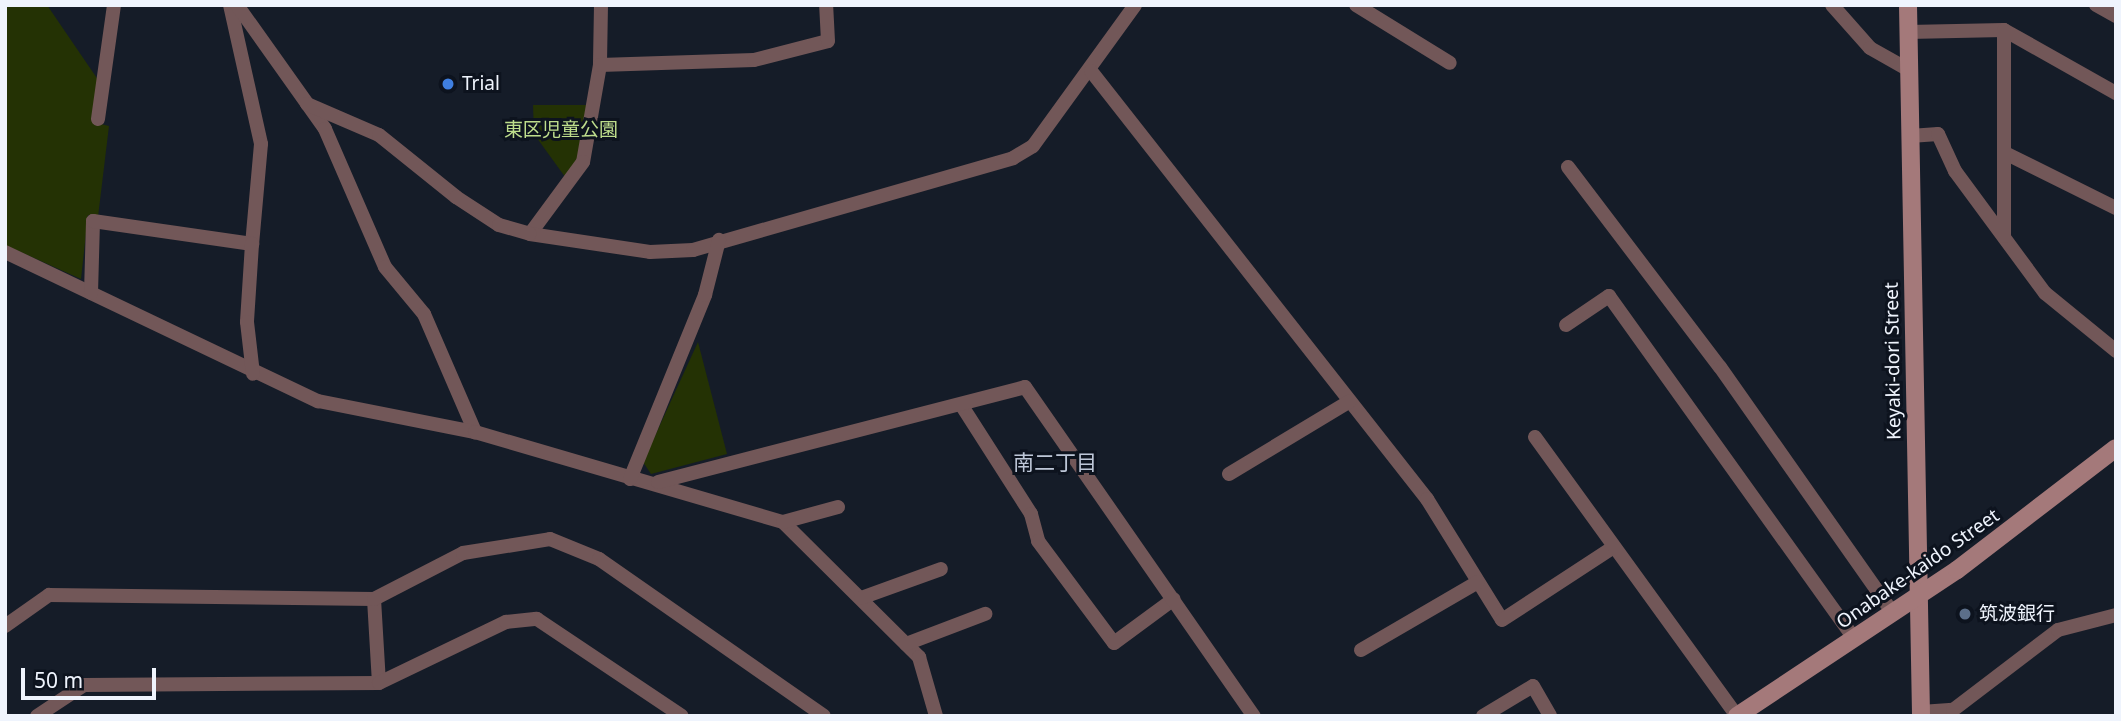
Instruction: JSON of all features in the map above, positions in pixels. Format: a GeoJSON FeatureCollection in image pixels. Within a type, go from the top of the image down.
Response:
{"type":"FeatureCollection","features":[{"type":"Feature","properties":{"kind":"main road","name":"Keyaki-dori Street"},"geometry":{"type":"LineString","coordinates":[[1908,5],[1921,714]]}},
{"type":"Feature","properties":{"kind":"main road","name":"Onabake-kaido Street"},"geometry":{"type":"LineString","coordinates":[[1737,716],[1919,595],[2116,448]]}},
{"type":"Feature","properties":{"kind":"street"},"geometry":{"type":"LineString","coordinates":[[98,119],[114,5]]}},
{"type":"Feature","properties":{"kind":"street"},"geometry":{"type":"LineString","coordinates":[[230,5],[260,135],[247,322],[253,374]]}},
{"type":"Feature","properties":{"kind":"street"},"geometry":{"type":"LineString","coordinates":[[237,5],[307,104],[345,167],[385,267],[424,314],[475,432]]}},
{"type":"Feature","properties":{"kind":"street"},"geometry":{"type":"LineString","coordinates":[[530,234],[583,162],[600,65],[601,5]]}},
{"type":"Feature","properties":{"kind":"street"},"geometry":{"type":"LineString","coordinates":[[600,65],[754,61],[828,41],[826,5]]}},
{"type":"Feature","properties":{"kind":"street"},"geometry":{"type":"LineString","coordinates":[[307,104],[379,135],[456,197],[499,225],[530,234],[650,251],[693,250],[719,240],[1013,158],[1033,146],[1091,71],[1135,5]]}},
{"type":"Feature","properties":{"kind":"street"},"geometry":{"type":"LineString","coordinates":[[1356,5],[1450,63]]}},
{"type":"Feature","properties":{"kind":"street"},"geometry":{"type":"LineString","coordinates":[[1832,5],[1870,48],[1909,70]]}},
{"type":"Feature","properties":{"kind":"street"},"geometry":{"type":"LineString","coordinates":[[2096,5],[2116,16]]}},
{"type":"Feature","properties":{"kind":"street"},"geometry":{"type":"LineString","coordinates":[[1908,32],[2004,30],[2116,93]]}},
{"type":"Feature","properties":{"kind":"street"},"geometry":{"type":"LineString","coordinates":[[2004,30],[2007,154],[2004,236]]}},
{"type":"Feature","properties":{"kind":"street"},"geometry":{"type":"LineString","coordinates":[[1091,71],[1427,499],[1502,620],[1612,548]]}},
{"type":"Feature","properties":{"kind":"street"},"geometry":{"type":"LineString","coordinates":[[1910,136],[1938,134],[1955,171],[2045,293],[2116,351]]}},
{"type":"Feature","properties":{"kind":"street"},"geometry":{"type":"LineString","coordinates":[[2007,154],[2116,208]]}},
{"type":"Feature","properties":{"kind":"street"},"geometry":{"type":"LineString","coordinates":[[1568,167],[1720,366],[1893,613]]}},
{"type":"Feature","properties":{"kind":"street"},"geometry":{"type":"LineString","coordinates":[[91,293],[93,221],[252,244]]}},
{"type":"Feature","properties":{"kind":"street"},"geometry":{"type":"LineString","coordinates":[[630,479],[705,295],[719,240]]}},
{"type":"Feature","properties":{"kind":"street"},"geometry":{"type":"LineString","coordinates":[[5,252],[253,374],[318,401],[475,432],[630,479],[657,482],[783,522],[919,657],[936,716]]}},
{"type":"Feature","properties":{"kind":"street"},"geometry":{"type":"LineString","coordinates":[[1566,325],[1609,296],[1855,639]]}},
{"type":"Feature","properties":{"kind":"street"},"geometry":{"type":"LineString","coordinates":[[657,482],[962,406],[1025,387],[1254,716]]}},
{"type":"Feature","properties":{"kind":"street"},"geometry":{"type":"LineString","coordinates":[[1229,474],[1350,401]]}},
{"type":"Feature","properties":{"kind":"street"},"geometry":{"type":"LineString","coordinates":[[962,406],[1031,514],[1038,541],[1114,643],[1174,599]]}},
{"type":"Feature","properties":{"kind":"street"},"geometry":{"type":"LineString","coordinates":[[1535,437],[1612,548],[1737,716]]}},
{"type":"Feature","properties":{"kind":"street"},"geometry":{"type":"LineString","coordinates":[[783,522],[838,507]]}},
{"type":"Feature","properties":{"kind":"street"},"geometry":{"type":"LineString","coordinates":[[5,626],[49,595],[374,599],[463,553],[550,539],[599,559],[824,716]]}},
{"type":"Feature","properties":{"kind":"street"},"geometry":{"type":"LineString","coordinates":[[861,598],[941,569]]}},
{"type":"Feature","properties":{"kind":"street"},"geometry":{"type":"LineString","coordinates":[[1361,650],[1478,582]]}},
{"type":"Feature","properties":{"kind":"street"},"geometry":{"type":"LineString","coordinates":[[374,599],[379,683]]}},
{"type":"Feature","properties":{"kind":"street"},"geometry":{"type":"LineString","coordinates":[[906,645],[985,614]]}},
{"type":"Feature","properties":{"kind":"street"},"geometry":{"type":"LineString","coordinates":[[1921,714],[1956,713],[2057,630],[2116,615]]}},
{"type":"Feature","properties":{"kind":"street"},"geometry":{"type":"LineString","coordinates":[[37,716],[84,685],[379,683],[506,622],[537,619],[682,716]]}},
{"type":"Feature","properties":{"kind":"street"},"geometry":{"type":"LineString","coordinates":[[1483,716],[1533,685],[1549,716]]}},
{"type":"Feature","properties":{"kind":"green space"},"geometry":{"type":"Polygon","coordinates":[[[5,5],[47,5],[105,90],[101,124],[109,126],[98,217],[88,215],[81,279],[5,245],[5,5]]]}},
{"type":"Feature","properties":{"kind":"green space","name":"東区児童公園"},"geometry":{"type":"Polygon","coordinates":[[[533,105],[591,105],[581,162],[568,181],[534,134],[533,105]]]}},
{"type":"Feature","properties":{"kind":"green space"},"geometry":{"type":"Polygon","coordinates":[[[698,342],[727,454],[651,474],[643,462],[698,342]]]}},
{"type":"Feature","properties":{"kind":"place","name":"Trial"},"geometry":{"type":"Point","coordinates":[448,84]}},
{"type":"Feature","properties":{"kind":"place","name":"筑波銀行"},"geometry":{"type":"Point","coordinates":[1965,614]}},
{"type":"Feature","properties":{"kind":"district","name":"南二丁目"},"geometry":{"type":"Point","coordinates":[1055,462]}}]}
